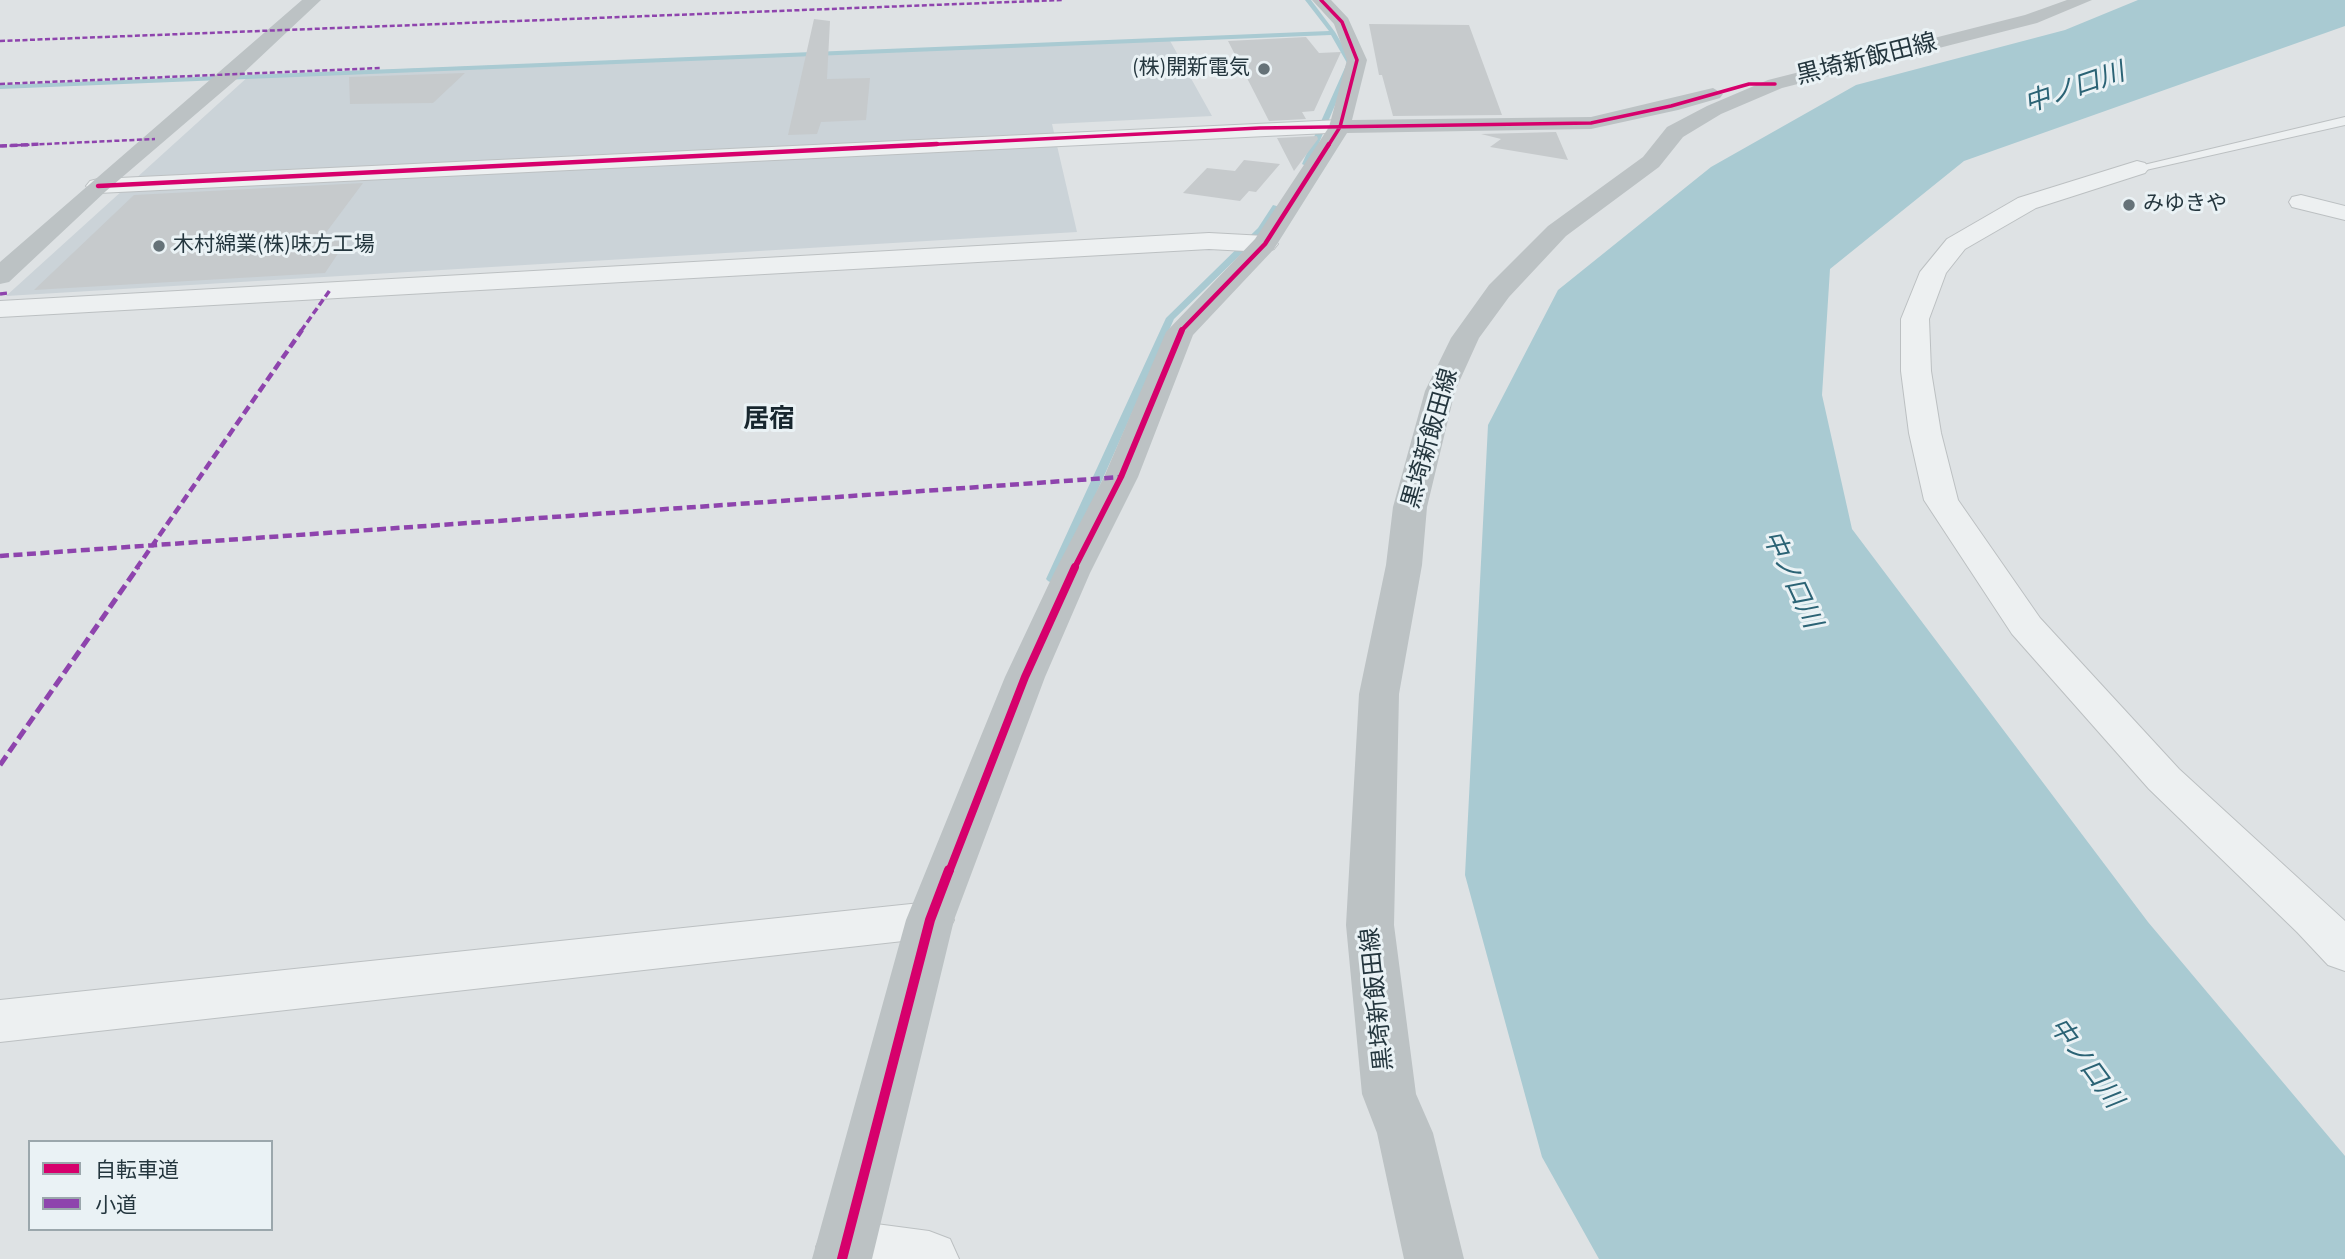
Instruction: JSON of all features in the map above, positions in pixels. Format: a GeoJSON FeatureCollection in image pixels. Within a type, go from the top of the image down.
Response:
{"type":"FeatureCollection","features":[{"type":"Feature","properties":{"kind":"street"},"geometry":{"type":"LineString","coordinates":[[0,276],[98,186],[231,74],[312,0]]}},
{"type":"Feature","properties":{"kind":"street"},"geometry":{"type":"LineString","coordinates":[[929,1259],[844,1253],[930,920],[1025,677],[1072,573],[1121,477],[1180,332],[1265,244],[1340,127],[1357,60],[1342,22],[1321,0]]}},
{"type":"Feature","properties":{"kind":"street","name":"黒埼新飯田線"},"geometry":{"type":"LineString","coordinates":[[1434,1259],[1405,1133],[1389,1094],[1370,925],[1380,694],[1404,565],[1409,507],[1440,391],[1472,328],[1499,291],[1557,231],[1651,162],[1675,132],[1736,100],[1775,85],[2031,19],[2082,0]]}},
{"type":"Feature","properties":{"kind":"street"},"geometry":{"type":"LineString","coordinates":[[98,186],[1340,127],[1591,122],[1671,106],[1749,84],[1775,85]]}},
{"type":"Feature","properties":{"kind":"street"},"geometry":{"type":"LineString","coordinates":[[2137,168],[2027,203],[1956,244],[1933,272],[1915,319],[1916,371],[1925,433],[1941,500],[2026,626],[2164,779],[2314,919],[2345,952]]}},
{"type":"Feature","properties":{"kind":"street"},"geometry":{"type":"LineString","coordinates":[[2301,202],[2345,213]]}},
{"type":"Feature","properties":{"kind":"street"},"geometry":{"type":"LineString","coordinates":[[0,309],[1209,241],[1265,244]]}},
{"type":"Feature","properties":{"kind":"street"},"geometry":{"type":"LineString","coordinates":[[0,1021],[930,920]]}},
{"type":"Feature","properties":{"kind":"lane"},"geometry":{"type":"LineString","coordinates":[[2137,168],[2345,121]]}},
{"type":"Feature","properties":{"kind":"shaded area"},"geometry":{"type":"Polygon","coordinates":[[[1169,39],[1212,116],[1052,124],[1077,232],[6,296],[250,75],[1169,39]]]}},
{"type":"Feature","properties":{"kind":"water","name":"中ノ口川"},"geometry":{"type":"Polygon","coordinates":[[[2138,0],[2345,0],[2345,26],[1964,161],[1830,269],[1822,395],[1852,529],[2148,922],[2345,1156],[2345,1259],[1599,1259],[1542,1157],[1465,875],[1488,425],[1558,290],[1711,167],[1856,85],[2065,30],[2138,0]]]}},
{"type":"Feature","properties":{"kind":"building"},"geometry":{"type":"Polygon","coordinates":[[[814,19],[830,21],[827,79],[870,78],[866,120],[821,122],[817,134],[788,135],[814,19]]]}},
{"type":"Feature","properties":{"kind":"building"},"geometry":{"type":"Polygon","coordinates":[[[1369,24],[1469,25],[1502,115],[1393,116],[1382,75],[1379,75],[1369,24]]]}},
{"type":"Feature","properties":{"kind":"building"},"geometry":{"type":"Polygon","coordinates":[[[1306,37],[1319,53],[1341,52],[1314,111],[1302,112],[1306,119],[1269,121],[1228,41],[1306,37]]]}},
{"type":"Feature","properties":{"kind":"building"},"geometry":{"type":"Polygon","coordinates":[[[465,73],[433,103],[350,104],[349,77],[465,73]]]}},
{"type":"Feature","properties":{"kind":"building"},"geometry":{"type":"Polygon","coordinates":[[[1556,132],[1568,160],[1490,147],[1501,139],[1481,134],[1556,132]]]}},
{"type":"Feature","properties":{"kind":"building"},"geometry":{"type":"Polygon","coordinates":[[[1317,136],[1318,139],[1294,171],[1277,138],[1317,136]]]}},
{"type":"Feature","properties":{"kind":"building"},"geometry":{"type":"Polygon","coordinates":[[[1244,160],[1280,164],[1256,192],[1249,191],[1240,201],[1183,193],[1207,168],[1235,171],[1244,160]]]}},
{"type":"Feature","properties":{"kind":"building","name":"木村綿業(株)味方工場"},"geometry":{"type":"Polygon","coordinates":[[[363,183],[319,242],[347,240],[325,273],[34,290],[134,195],[363,183]]]}},
{"type":"Feature","properties":{"kind":"waterway"},"geometry":{"type":"LineString","coordinates":[[1308,0],[1333,33]]}},
{"type":"Feature","properties":{"kind":"waterway"},"geometry":{"type":"LineString","coordinates":[[0,87],[1333,33]]}},
{"type":"Feature","properties":{"kind":"waterway"},"geometry":{"type":"LineString","coordinates":[[1306,164],[1350,63],[1333,33]]}},
{"type":"Feature","properties":{"kind":"waterway"},"geometry":{"type":"LineString","coordinates":[[1052,579],[1170,318],[1261,230],[1276,207]]}},
{"type":"Feature","properties":{"kind":"marked path"},"geometry":{"type":"LineString","coordinates":[[0,41],[1062,0]]}},
{"type":"Feature","properties":{"kind":"marked path"},"geometry":{"type":"LineString","coordinates":[[0,84],[381,68]]}},
{"type":"Feature","properties":{"kind":"marked path"},"geometry":{"type":"LineString","coordinates":[[0,146],[155,139]]}},
{"type":"Feature","properties":{"kind":"marked path"},"geometry":{"type":"LineString","coordinates":[[0,765],[330,290]]}},
{"type":"Feature","properties":{"kind":"marked path"},"geometry":{"type":"LineString","coordinates":[[0,294],[8,293]]}},
{"type":"Feature","properties":{"kind":"marked path"},"geometry":{"type":"LineString","coordinates":[[0,556],[1121,477]]}},
{"type":"Feature","properties":{"kind":"cycle path"},"geometry":{"type":"LineString","coordinates":[[842,1259],[930,920],[1025,677],[1072,573],[1121,477],[1180,332],[1265,244],[1340,127],[1357,60],[1342,22],[1321,0]]}},
{"type":"Feature","properties":{"kind":"cycle path"},"geometry":{"type":"LineString","coordinates":[[98,186],[1260,128],[1591,123],[1671,106],[1749,84],[1775,84]]}},
{"type":"Feature","properties":{"kind":"place","name":"(株)開新電気"},"geometry":{"type":"Point","coordinates":[1264,69]}},
{"type":"Feature","properties":{"kind":"place","name":"みゆきや"},"geometry":{"type":"Point","coordinates":[2129,205]}},
{"type":"Feature","properties":{"kind":"place","name":"木村綿業(株)味方工場"},"geometry":{"type":"Point","coordinates":[159,246]}},
{"type":"Feature","properties":{"kind":"district","name":"居宿"},"geometry":{"type":"Point","coordinates":[769,421]}}]}
